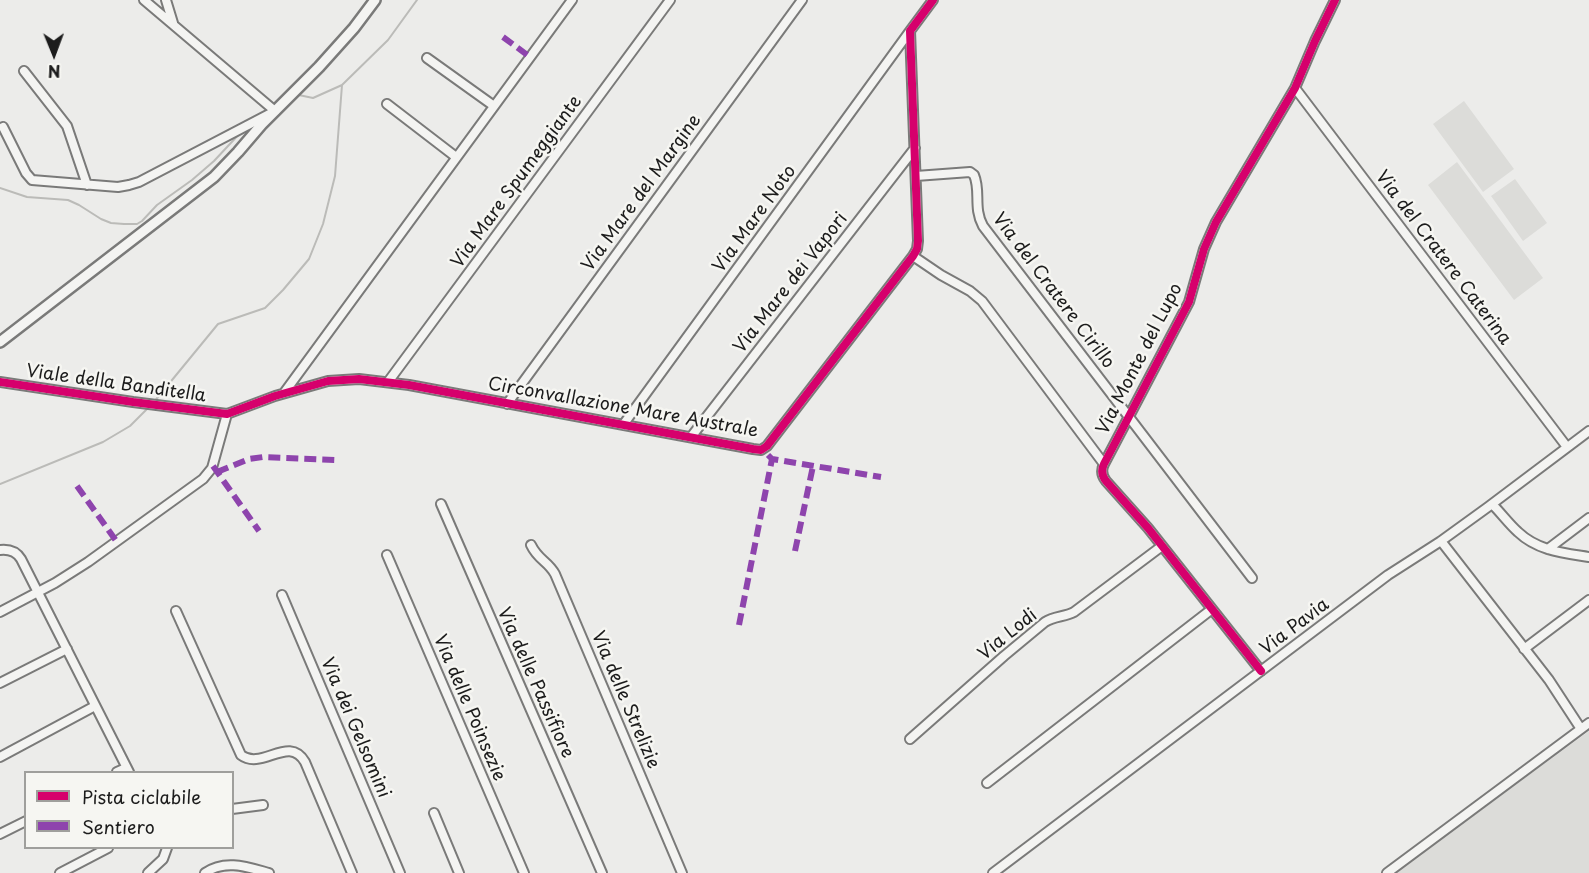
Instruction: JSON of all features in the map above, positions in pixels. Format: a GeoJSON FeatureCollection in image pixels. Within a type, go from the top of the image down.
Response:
{"type":"FeatureCollection","features":[{"type":"Feature","properties":{"kind":"main road"},"geometry":{"type":"LineString","coordinates":[[0,342],[206,184],[347,36],[375,0]]}},
{"type":"Feature","properties":{"kind":"street"},"geometry":{"type":"LineString","coordinates":[[3,127],[30,178],[40,182],[118,187],[136,183],[276,111],[144,0]]}},
{"type":"Feature","properties":{"kind":"street"},"geometry":{"type":"LineString","coordinates":[[166,0],[173,25]]}},
{"type":"Feature","properties":{"kind":"street","name":"Via Mare Spumeggiante"},"geometry":{"type":"LineString","coordinates":[[388,382],[670,0]]}},
{"type":"Feature","properties":{"kind":"street","name":"Via Mare del Margine"},"geometry":{"type":"LineString","coordinates":[[507,404],[802,0]]}},
{"type":"Feature","properties":{"kind":"street"},"geometry":{"type":"LineString","coordinates":[[910,31],[933,0]]}},
{"type":"Feature","properties":{"kind":"street","name":"Via Monte del Lupo"},"geometry":{"type":"LineString","coordinates":[[1261,671],[1143,522],[1104,479],[1102,473],[1104,464],[1189,302],[1204,249],[1216,222],[1295,88],[1335,0]]}},
{"type":"Feature","properties":{"kind":"street"},"geometry":{"type":"LineString","coordinates":[[284,393],[568,2]]}},
{"type":"Feature","properties":{"kind":"street","name":"Circonvallazione Mare Australe"},"geometry":{"type":"LineString","coordinates":[[227,414],[317,383],[359,379],[388,382],[761,450],[766,447],[917,249],[910,31]]}},
{"type":"Feature","properties":{"kind":"street","name":"Via Mare Noto"},"geometry":{"type":"LineString","coordinates":[[623,425],[910,31]]}},
{"type":"Feature","properties":{"kind":"street"},"geometry":{"type":"LineString","coordinates":[[427,58],[494,106]]}},
{"type":"Feature","properties":{"kind":"street"},"geometry":{"type":"LineString","coordinates":[[24,71],[67,126],[87,185]]}},
{"type":"Feature","properties":{"kind":"street","name":"Via del Cratere Caterina"},"geometry":{"type":"LineString","coordinates":[[1295,88],[1567,447]]}},
{"type":"Feature","properties":{"kind":"street"},"geometry":{"type":"LineString","coordinates":[[387,104],[456,157]]}},
{"type":"Feature","properties":{"kind":"street","name":"Via Mare dei Vapori"},"geometry":{"type":"LineString","coordinates":[[691,437],[915,148]]}},
{"type":"Feature","properties":{"kind":"street","name":"Via del Cratere Cirillo"},"geometry":{"type":"LineString","coordinates":[[916,176],[970,172],[974,175],[977,209],[982,224],[1252,578]]}},
{"type":"Feature","properties":{"kind":"street"},"geometry":{"type":"LineString","coordinates":[[913,256],[970,291],[982,301],[1104,464]]}},
{"type":"Feature","properties":{"kind":"street","name":"Viale della Banditella"},"geometry":{"type":"LineString","coordinates":[[0,382],[227,414]]}},
{"type":"Feature","properties":{"kind":"street"},"geometry":{"type":"LineString","coordinates":[[0,612],[88,562],[206,477],[213,466],[227,414]]}},
{"type":"Feature","properties":{"kind":"street","name":"Via Pavia"},"geometry":{"type":"LineString","coordinates":[[993,873],[1388,575],[1441,541],[1589,431]]}},
{"type":"Feature","properties":{"kind":"street","name":"Via delle Passifiore"},"geometry":{"type":"LineString","coordinates":[[441,504],[602,873]]}},
{"type":"Feature","properties":{"kind":"street"},"geometry":{"type":"LineString","coordinates":[[1492,504],[1523,537],[1536,545],[1589,557]]}},
{"type":"Feature","properties":{"kind":"street"},"geometry":{"type":"LineString","coordinates":[[1548,549],[1589,518]]}},
{"type":"Feature","properties":{"kind":"street"},"geometry":{"type":"LineString","coordinates":[[1441,541],[1549,680],[1581,729]]}},
{"type":"Feature","properties":{"kind":"street","name":"Via delle Strelizie"},"geometry":{"type":"LineString","coordinates":[[531,545],[538,557],[555,574],[682,873]]}},
{"type":"Feature","properties":{"kind":"street","name":"Via Lodi"},"geometry":{"type":"LineString","coordinates":[[910,740],[1045,622],[1076,611],[1162,546]]}},
{"type":"Feature","properties":{"kind":"street"},"geometry":{"type":"LineString","coordinates":[[0,550],[11,551],[20,556],[127,770]]}},
{"type":"Feature","properties":{"kind":"street","name":"Via delle Poinsezie"},"geometry":{"type":"LineString","coordinates":[[387,555],[524,873]]}},
{"type":"Feature","properties":{"kind":"street","name":"Via dei Gelsomini"},"geometry":{"type":"LineString","coordinates":[[282,595],[400,873]]}},
{"type":"Feature","properties":{"kind":"street"},"geometry":{"type":"LineString","coordinates":[[1524,649],[1589,600]]}},
{"type":"Feature","properties":{"kind":"street"},"geometry":{"type":"LineString","coordinates":[[987,783],[1212,609]]}},
{"type":"Feature","properties":{"kind":"street"},"geometry":{"type":"LineString","coordinates":[[176,611],[241,755],[247,759],[259,759],[285,751],[301,756],[352,873]]}},
{"type":"Feature","properties":{"kind":"street"},"geometry":{"type":"LineString","coordinates":[[0,683],[67,649]]}},
{"type":"Feature","properties":{"kind":"street"},"geometry":{"type":"LineString","coordinates":[[0,757],[95,706]]}},
{"type":"Feature","properties":{"kind":"street"},"geometry":{"type":"LineString","coordinates":[[1387,873],[1589,723]]}},
{"type":"Feature","properties":{"kind":"street"},"geometry":{"type":"LineString","coordinates":[[234,809],[263,804]]}},
{"type":"Feature","properties":{"kind":"street"},"geometry":{"type":"LineString","coordinates":[[434,813],[459,873]]}},
{"type":"Feature","properties":{"kind":"street"},"geometry":{"type":"LineString","coordinates":[[0,834],[24,821]]}},
{"type":"Feature","properties":{"kind":"street"},"geometry":{"type":"LineString","coordinates":[[60,873],[106,849]]}},
{"type":"Feature","properties":{"kind":"street"},"geometry":{"type":"LineString","coordinates":[[148,873],[163,859],[167,849]]}},
{"type":"Feature","properties":{"kind":"street"},"geometry":{"type":"LineString","coordinates":[[205,873],[218,870],[224,865],[238,865],[269,873]]}},
{"type":"Feature","properties":{"kind":"shaded area"},"geometry":{"type":"Polygon","coordinates":[[[1464,101],[1514,169],[1483,192],[1433,124],[1464,101]]]}},
{"type":"Feature","properties":{"kind":"shaded area"},"geometry":{"type":"Polygon","coordinates":[[[1457,162],[1543,278],[1514,300],[1428,185],[1457,162]]]}},
{"type":"Feature","properties":{"kind":"shaded area"},"geometry":{"type":"Polygon","coordinates":[[[1515,179],[1547,223],[1523,241],[1491,196],[1515,179]]]}},
{"type":"Feature","properties":{"kind":"shaded area"},"geometry":{"type":"Polygon","coordinates":[[[1589,731],[1589,873],[1395,873],[1589,731]]]}},
{"type":"Feature","properties":{"kind":"waterway"},"geometry":{"type":"LineString","coordinates":[[154,402],[218,324],[265,308],[309,259],[323,224],[335,176],[342,85],[388,40],[417,0]]}},
{"type":"Feature","properties":{"kind":"waterway"},"geometry":{"type":"LineString","coordinates":[[294,94],[313,98],[342,85]]}},
{"type":"Feature","properties":{"kind":"waterway"},"geometry":{"type":"LineString","coordinates":[[0,188],[27,197],[68,200],[111,223],[137,224],[157,205],[214,161],[242,131]]}},
{"type":"Feature","properties":{"kind":"waterway"},"geometry":{"type":"LineString","coordinates":[[0,484],[103,442],[130,426],[150,406]]}},
{"type":"Feature","properties":{"kind":"marked path"},"geometry":{"type":"LineString","coordinates":[[503,37],[530,57]]}},
{"type":"Feature","properties":{"kind":"marked path"},"geometry":{"type":"LineString","coordinates":[[768,455],[772,459],[881,477]]}},
{"type":"Feature","properties":{"kind":"marked path"},"geometry":{"type":"LineString","coordinates":[[217,472],[249,459],[263,457],[336,460]]}},
{"type":"Feature","properties":{"kind":"marked path"},"geometry":{"type":"LineString","coordinates":[[739,625],[772,459]]}},
{"type":"Feature","properties":{"kind":"marked path"},"geometry":{"type":"LineString","coordinates":[[213,466],[259,531]]}},
{"type":"Feature","properties":{"kind":"marked path"},"geometry":{"type":"LineString","coordinates":[[795,551],[813,466]]}},
{"type":"Feature","properties":{"kind":"marked path"},"geometry":{"type":"LineString","coordinates":[[77,486],[117,542]]}},
{"type":"Feature","properties":{"kind":"cycle path"},"geometry":{"type":"LineString","coordinates":[[0,382],[227,414],[275,396],[328,381],[359,379],[409,385],[761,450],[767,446],[917,249],[910,31],[933,0]]}},
{"type":"Feature","properties":{"kind":"cycle path"},"geometry":{"type":"LineString","coordinates":[[1261,671],[1148,528],[1106,481],[1102,468],[1189,302],[1204,249],[1216,222],[1295,88],[1335,0]]}}]}
